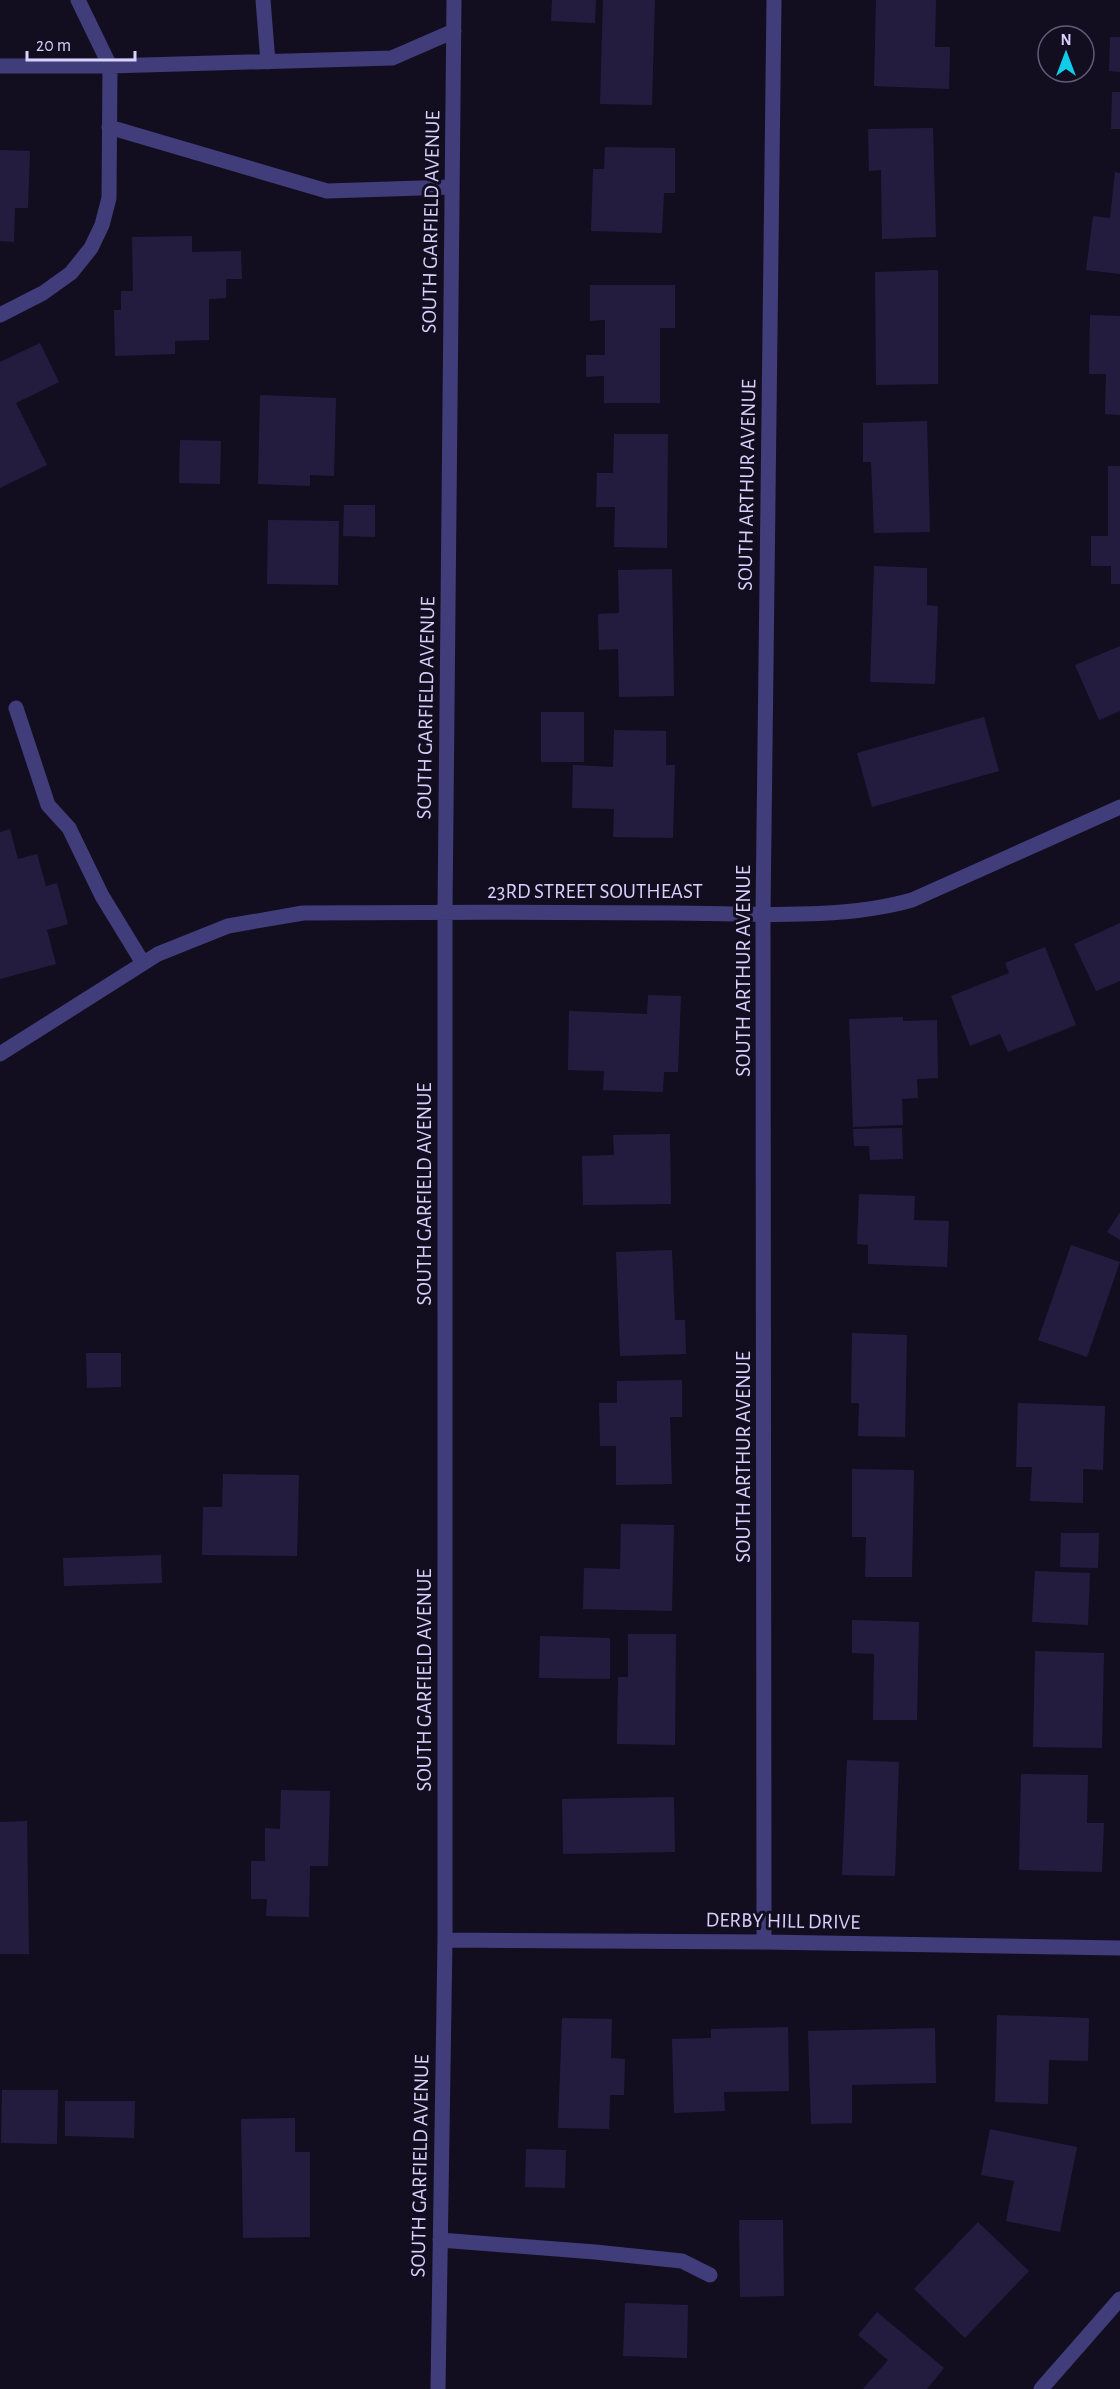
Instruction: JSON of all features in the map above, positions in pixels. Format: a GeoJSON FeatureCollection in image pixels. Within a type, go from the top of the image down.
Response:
{"type":"FeatureCollection","features":[{"type":"Feature","properties":{"kind":"street"},"geometry":{"type":"LineString","coordinates":[[0,315],[43,293],[71,273],[92,248],[102,225],[109,198],[110,66],[78,0]]}},
{"type":"Feature","properties":{"kind":"street"},"geometry":{"type":"LineString","coordinates":[[263,0],[268,62]]}},
{"type":"Feature","properties":{"kind":"street","name":"SOUTH GARFIELD AVENUE"},"geometry":{"type":"LineString","coordinates":[[438,2389],[445,1940],[445,911],[454,0]]}},
{"type":"Feature","properties":{"kind":"street","name":"SOUTH ARTHUR AVENUE"},"geometry":{"type":"LineString","coordinates":[[764,1942],[763,913],[774,0]]}},
{"type":"Feature","properties":{"kind":"street"},"geometry":{"type":"LineString","coordinates":[[0,66],[110,66],[392,58],[454,31]]}},
{"type":"Feature","properties":{"kind":"street"},"geometry":{"type":"LineString","coordinates":[[109,127],[327,191],[452,187]]}},
{"type":"Feature","properties":{"kind":"street"},"geometry":{"type":"LineString","coordinates":[[16,708],[48,805],[69,828],[102,896],[143,963]]}},
{"type":"Feature","properties":{"kind":"street","name":"23RD STREET SOUTHEAST"},"geometry":{"type":"LineString","coordinates":[[0,1054],[158,954],[228,926],[292,914],[445,911],[763,913],[844,912],[883,908],[912,900],[1120,807]]}},
{"type":"Feature","properties":{"kind":"street","name":"DERBY HILL DRIVE"},"geometry":{"type":"LineString","coordinates":[[445,1940],[1120,1948]]}},
{"type":"Feature","properties":{"kind":"street"},"geometry":{"type":"LineString","coordinates":[[440,2240],[682,2261],[710,2275]]}},
{"type":"Feature","properties":{"kind":"street"},"geometry":{"type":"LineString","coordinates":[[1041,2389],[1120,2299]]}},
{"type":"Feature","properties":{"kind":"building"},"geometry":{"type":"Polygon","coordinates":[[[552,0],[596,0],[595,23],[551,21],[552,0]]]}},
{"type":"Feature","properties":{"kind":"building"},"geometry":{"type":"Polygon","coordinates":[[[603,0],[655,0],[652,105],[600,104],[603,0]]]}},
{"type":"Feature","properties":{"kind":"building"},"geometry":{"type":"Polygon","coordinates":[[[876,0],[936,0],[935,47],[950,47],[949,89],[874,86],[876,0]]]}},
{"type":"Feature","properties":{"kind":"building"},"geometry":{"type":"Polygon","coordinates":[[[1110,37],[1120,37],[1120,72],[1109,71],[1110,37]]]}},
{"type":"Feature","properties":{"kind":"building"},"geometry":{"type":"Polygon","coordinates":[[[1112,92],[1120,92],[1120,129],[1111,129],[1112,92]]]}},
{"type":"Feature","properties":{"kind":"building"},"geometry":{"type":"Polygon","coordinates":[[[933,128],[936,237],[882,239],[881,170],[869,171],[868,129],[933,128]]]}},
{"type":"Feature","properties":{"kind":"building"},"geometry":{"type":"Polygon","coordinates":[[[605,147],[675,148],[675,193],[664,193],[662,233],[591,231],[593,169],[604,169],[605,147]]]}},
{"type":"Feature","properties":{"kind":"building"},"geometry":{"type":"Polygon","coordinates":[[[0,150],[30,151],[28,208],[15,208],[14,242],[0,241],[0,150]]]}},
{"type":"Feature","properties":{"kind":"building"},"geometry":{"type":"Polygon","coordinates":[[[1115,172],[1120,173],[1120,274],[1086,270],[1093,216],[1110,218],[1115,172]]]}},
{"type":"Feature","properties":{"kind":"building"},"geometry":{"type":"Polygon","coordinates":[[[192,236],[192,252],[241,251],[242,279],[226,279],[226,298],[209,299],[209,340],[175,341],[175,354],[115,356],[114,310],[121,310],[121,291],[133,291],[132,237],[192,236]]]}},
{"type":"Feature","properties":{"kind":"building"},"geometry":{"type":"Polygon","coordinates":[[[938,270],[938,384],[876,385],[875,272],[938,270]]]}},
{"type":"Feature","properties":{"kind":"building"},"geometry":{"type":"Polygon","coordinates":[[[590,285],[675,285],[675,328],[660,328],[660,403],[604,403],[604,376],[586,377],[586,355],[605,355],[605,320],[590,321],[590,285]]]}},
{"type":"Feature","properties":{"kind":"building"},"geometry":{"type":"Polygon","coordinates":[[[1090,315],[1120,316],[1120,415],[1105,414],[1106,374],[1089,374],[1090,315]]]}},
{"type":"Feature","properties":{"kind":"building"},"geometry":{"type":"Polygon","coordinates":[[[40,343],[59,382],[16,403],[47,465],[0,488],[0,362],[40,343]]]}},
{"type":"Feature","properties":{"kind":"building"},"geometry":{"type":"Polygon","coordinates":[[[260,395],[336,398],[334,476],[310,475],[310,486],[258,484],[260,395]]]}},
{"type":"Feature","properties":{"kind":"building"},"geometry":{"type":"Polygon","coordinates":[[[927,421],[930,532],[874,533],[871,462],[863,462],[863,423],[927,421]]]}},
{"type":"Feature","properties":{"kind":"building"},"geometry":{"type":"Polygon","coordinates":[[[614,434],[668,434],[667,548],[614,547],[615,507],[596,507],[597,473],[613,473],[614,434]]]}},
{"type":"Feature","properties":{"kind":"building"},"geometry":{"type":"Polygon","coordinates":[[[180,440],[221,441],[220,484],[179,483],[180,440]]]}},
{"type":"Feature","properties":{"kind":"building"},"geometry":{"type":"Polygon","coordinates":[[[1108,466],[1120,466],[1120,584],[1111,584],[1111,566],[1091,566],[1091,536],[1108,536],[1108,466]]]}},
{"type":"Feature","properties":{"kind":"building"},"geometry":{"type":"Polygon","coordinates":[[[344,505],[375,505],[375,537],[343,536],[344,505]]]}},
{"type":"Feature","properties":{"kind":"building"},"geometry":{"type":"Polygon","coordinates":[[[268,520],[339,521],[338,585],[267,584],[268,520]]]}},
{"type":"Feature","properties":{"kind":"building"},"geometry":{"type":"Polygon","coordinates":[[[874,566],[927,568],[927,605],[938,606],[935,684],[870,682],[874,566]]]}},
{"type":"Feature","properties":{"kind":"building"},"geometry":{"type":"Polygon","coordinates":[[[672,569],[674,696],[619,697],[618,649],[599,650],[598,614],[619,613],[618,570],[672,569]]]}},
{"type":"Feature","properties":{"kind":"building"},"geometry":{"type":"Polygon","coordinates":[[[1120,646],[1120,711],[1099,720],[1075,665],[1120,646]]]}},
{"type":"Feature","properties":{"kind":"building"},"geometry":{"type":"Polygon","coordinates":[[[541,712],[584,712],[584,762],[541,762],[541,712]]]}},
{"type":"Feature","properties":{"kind":"building"},"geometry":{"type":"Polygon","coordinates":[[[984,717],[999,771],[872,807],[857,753],[984,717]]]}},
{"type":"Feature","properties":{"kind":"building"},"geometry":{"type":"Polygon","coordinates":[[[614,730],[666,731],[666,765],[675,765],[673,838],[613,837],[614,809],[572,808],[573,765],[613,767],[614,730]]]}},
{"type":"Feature","properties":{"kind":"building"},"geometry":{"type":"Polygon","coordinates":[[[10,829],[18,859],[37,854],[46,886],[57,883],[68,924],[47,930],[56,964],[0,979],[0,832],[10,829]]]}},
{"type":"Feature","properties":{"kind":"building"},"geometry":{"type":"Polygon","coordinates":[[[1120,923],[1120,981],[1096,991],[1074,944],[1120,923]]]}},
{"type":"Feature","properties":{"kind":"building"},"geometry":{"type":"Polygon","coordinates":[[[1045,947],[1076,1025],[1008,1052],[1000,1034],[970,1046],[951,996],[1009,973],[1005,963],[1045,947]]]}},
{"type":"Feature","properties":{"kind":"building"},"geometry":{"type":"Polygon","coordinates":[[[648,995],[681,996],[678,1072],[664,1072],[663,1092],[603,1090],[604,1071],[568,1070],[569,1011],[647,1014],[648,995]]]}},
{"type":"Feature","properties":{"kind":"building"},"geometry":{"type":"Polygon","coordinates":[[[903,1017],[903,1021],[937,1020],[938,1078],[917,1079],[918,1098],[902,1099],[903,1125],[853,1127],[849,1019],[903,1017]]]}},
{"type":"Feature","properties":{"kind":"building"},"geometry":{"type":"Polygon","coordinates":[[[902,1128],[903,1159],[870,1160],[869,1146],[854,1146],[853,1129],[902,1128]]]}},
{"type":"Feature","properties":{"kind":"building"},"geometry":{"type":"Polygon","coordinates":[[[670,1134],[671,1204],[583,1205],[582,1156],[614,1155],[613,1135],[670,1134]]]}},
{"type":"Feature","properties":{"kind":"building"},"geometry":{"type":"Polygon","coordinates":[[[859,1194],[915,1196],[914,1220],[949,1221],[947,1267],[868,1264],[868,1245],[857,1244],[859,1194]]]}},
{"type":"Feature","properties":{"kind":"building"},"geometry":{"type":"Polygon","coordinates":[[[1120,1212],[1120,1240],[1107,1232],[1120,1212]]]}},
{"type":"Feature","properties":{"kind":"building"},"geometry":{"type":"Polygon","coordinates":[[[1071,1245],[1120,1262],[1087,1357],[1038,1340],[1071,1245]]]}},
{"type":"Feature","properties":{"kind":"building"},"geometry":{"type":"Polygon","coordinates":[[[672,1250],[675,1320],[685,1320],[686,1354],[620,1356],[616,1252],[672,1250]]]}},
{"type":"Feature","properties":{"kind":"building"},"geometry":{"type":"Polygon","coordinates":[[[852,1333],[907,1335],[905,1437],[858,1436],[859,1403],[851,1403],[852,1333]]]}},
{"type":"Feature","properties":{"kind":"building"},"geometry":{"type":"Polygon","coordinates":[[[86,1353],[121,1353],[121,1387],[87,1388],[86,1353]]]}},
{"type":"Feature","properties":{"kind":"building"},"geometry":{"type":"Polygon","coordinates":[[[682,1380],[682,1417],[670,1417],[672,1484],[616,1485],[616,1446],[600,1446],[599,1403],[617,1403],[617,1381],[682,1380]]]}},
{"type":"Feature","properties":{"kind":"building"},"geometry":{"type":"Polygon","coordinates":[[[1018,1403],[1105,1406],[1103,1470],[1083,1469],[1083,1503],[1030,1501],[1032,1467],[1016,1467],[1018,1403]]]}},
{"type":"Feature","properties":{"kind":"building"},"geometry":{"type":"Polygon","coordinates":[[[852,1469],[914,1470],[912,1577],[865,1577],[866,1537],[852,1537],[852,1469]]]}},
{"type":"Feature","properties":{"kind":"building"},"geometry":{"type":"Polygon","coordinates":[[[223,1474],[299,1475],[297,1556],[202,1555],[203,1507],[222,1507],[223,1474]]]}},
{"type":"Feature","properties":{"kind":"building"},"geometry":{"type":"Polygon","coordinates":[[[621,1524],[674,1525],[672,1611],[583,1609],[584,1568],[620,1569],[621,1524]]]}},
{"type":"Feature","properties":{"kind":"building"},"geometry":{"type":"Polygon","coordinates":[[[1061,1533],[1099,1533],[1098,1568],[1060,1567],[1061,1533]]]}},
{"type":"Feature","properties":{"kind":"building"},"geometry":{"type":"Polygon","coordinates":[[[161,1555],[162,1583],[64,1586],[63,1558],[161,1555]]]}},
{"type":"Feature","properties":{"kind":"building"},"geometry":{"type":"Polygon","coordinates":[[[1035,1571],[1090,1573],[1088,1625],[1032,1622],[1035,1571]]]}},
{"type":"Feature","properties":{"kind":"building"},"geometry":{"type":"Polygon","coordinates":[[[852,1620],[919,1622],[917,1720],[873,1720],[874,1654],[852,1653],[852,1620]]]}},
{"type":"Feature","properties":{"kind":"building"},"geometry":{"type":"Polygon","coordinates":[[[628,1634],[676,1634],[675,1745],[617,1744],[618,1677],[628,1677],[628,1634]]]}},
{"type":"Feature","properties":{"kind":"building"},"geometry":{"type":"Polygon","coordinates":[[[540,1636],[610,1638],[610,1679],[539,1678],[540,1636]]]}},
{"type":"Feature","properties":{"kind":"building"},"geometry":{"type":"Polygon","coordinates":[[[1035,1651],[1104,1653],[1102,1748],[1033,1747],[1035,1651]]]}},
{"type":"Feature","properties":{"kind":"building"},"geometry":{"type":"Polygon","coordinates":[[[847,1760],[899,1762],[895,1876],[842,1875],[847,1760]]]}},
{"type":"Feature","properties":{"kind":"building"},"geometry":{"type":"Polygon","coordinates":[[[1021,1774],[1088,1775],[1087,1823],[1104,1823],[1102,1872],[1019,1870],[1021,1774]]]}},
{"type":"Feature","properties":{"kind":"building"},"geometry":{"type":"Polygon","coordinates":[[[281,1790],[330,1791],[328,1866],[310,1866],[309,1917],[266,1916],[267,1899],[251,1899],[251,1861],[265,1861],[265,1828],[280,1829],[281,1790]]]}},
{"type":"Feature","properties":{"kind":"building"},"geometry":{"type":"Polygon","coordinates":[[[674,1797],[675,1852],[563,1854],[562,1799],[674,1797]]]}},
{"type":"Feature","properties":{"kind":"building"},"geometry":{"type":"Polygon","coordinates":[[[27,1821],[29,1954],[0,1954],[0,1822],[27,1821]]]}},
{"type":"Feature","properties":{"kind":"building"},"geometry":{"type":"Polygon","coordinates":[[[997,2015],[1089,2018],[1088,2061],[1049,2060],[1048,2104],[995,2102],[997,2015]]]}},
{"type":"Feature","properties":{"kind":"building"},"geometry":{"type":"Polygon","coordinates":[[[562,2018],[612,2019],[611,2058],[625,2059],[624,2095],[610,2095],[609,2129],[558,2128],[562,2018]]]}},
{"type":"Feature","properties":{"kind":"building"},"geometry":{"type":"Polygon","coordinates":[[[788,2027],[789,2091],[724,2092],[725,2111],[674,2113],[672,2039],[711,2038],[711,2029],[788,2027]]]}},
{"type":"Feature","properties":{"kind":"building"},"geometry":{"type":"Polygon","coordinates":[[[935,2028],[936,2083],[852,2085],[852,2123],[811,2124],[808,2031],[935,2028]]]}},
{"type":"Feature","properties":{"kind":"building"},"geometry":{"type":"Polygon","coordinates":[[[2,2090],[58,2090],[57,2144],[1,2143],[2,2090]]]}},
{"type":"Feature","properties":{"kind":"building"},"geometry":{"type":"Polygon","coordinates":[[[65,2101],[135,2101],[134,2138],[65,2136],[65,2101]]]}},
{"type":"Feature","properties":{"kind":"building"},"geometry":{"type":"Polygon","coordinates":[[[295,2118],[295,2152],[310,2152],[310,2237],[243,2238],[241,2119],[295,2118]]]}},
{"type":"Feature","properties":{"kind":"building"},"geometry":{"type":"Polygon","coordinates":[[[990,2129],[1077,2147],[1060,2232],[1006,2221],[1014,2181],[981,2175],[990,2129]]]}},
{"type":"Feature","properties":{"kind":"building"},"geometry":{"type":"Polygon","coordinates":[[[526,2149],[566,2150],[565,2188],[525,2187],[526,2149]]]}},
{"type":"Feature","properties":{"kind":"building"},"geometry":{"type":"Polygon","coordinates":[[[739,2220],[783,2220],[784,2296],[740,2297],[739,2220]]]}},
{"type":"Feature","properties":{"kind":"building"},"geometry":{"type":"Polygon","coordinates":[[[978,2222],[1029,2271],[965,2338],[914,2289],[978,2222]]]}},
{"type":"Feature","properties":{"kind":"building"},"geometry":{"type":"Polygon","coordinates":[[[625,2303],[688,2305],[687,2358],[623,2356],[625,2303]]]}},
{"type":"Feature","properties":{"kind":"building"},"geometry":{"type":"Polygon","coordinates":[[[877,2312],[944,2368],[927,2389],[863,2389],[888,2360],[858,2335],[877,2312]]]}}]}
